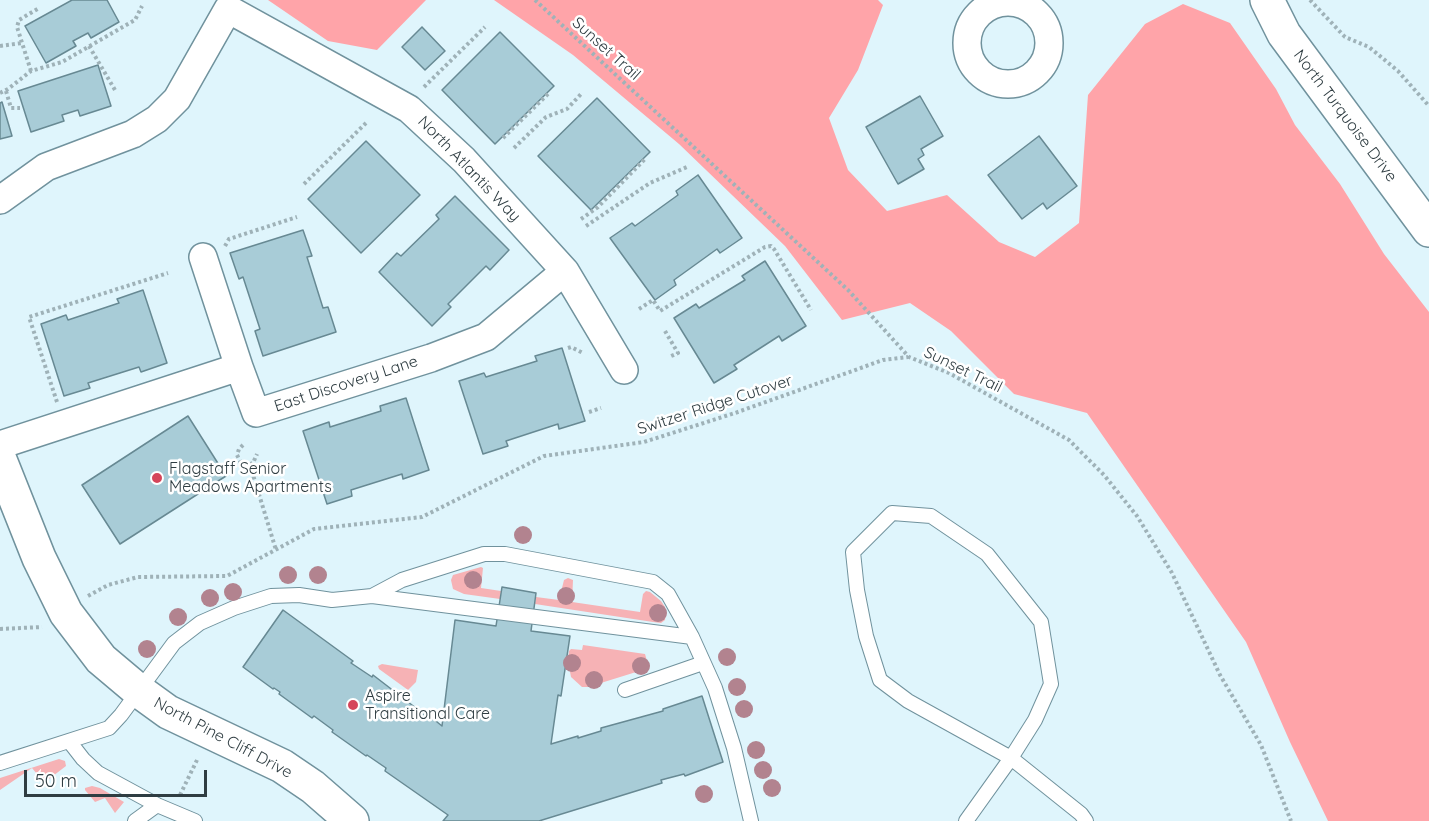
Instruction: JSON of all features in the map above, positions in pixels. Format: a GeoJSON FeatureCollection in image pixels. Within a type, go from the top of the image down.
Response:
{"type":"FeatureCollection","features":[{"type":"Feature","properties":{"kind":"street","name":"North Turquoise Drive"},"geometry":{"type":"LineString","coordinates":[[1267,0],[1284,34],[1429,230]]}},
{"type":"Feature","properties":{"kind":"street","name":"North Atlantis Way"},"geometry":{"type":"LineString","coordinates":[[0,200],[46,167],[133,134],[157,119],[177,99],[228,9],[409,109],[464,160],[565,271],[624,370]]}},
{"type":"Feature","properties":{"kind":"street"},"geometry":{"type":"LineString","coordinates":[[0,445],[239,367],[213,254]]}},
{"type":"Feature","properties":{"kind":"street","name":"East Discovery Lane"},"geometry":{"type":"LineString","coordinates":[[239,367],[256,413],[431,358],[486,337],[565,271]]}},
{"type":"Feature","properties":{"kind":"street","name":"North Pine Cliff Drive"},"geometry":{"type":"LineString","coordinates":[[0,460],[39,558],[66,613],[101,659],[168,712],[282,766],[321,794],[352,821]]}},
{"type":"Feature","properties":{"kind":"lane"},"geometry":{"type":"LineString","coordinates":[[966,821],[1011,758],[1035,720],[1051,684],[1041,622],[987,554],[931,516],[892,513],[853,552],[857,590],[866,636],[880,680],[908,701],[1011,758],[1081,814],[1086,821]]}},
{"type":"Feature","properties":{"kind":"lane"},"geometry":{"type":"LineString","coordinates":[[372,596],[402,580],[484,554],[505,554],[653,582],[668,594],[692,637],[715,688],[734,748],[751,821]]}},
{"type":"Feature","properties":{"kind":"lane"},"geometry":{"type":"LineString","coordinates":[[0,763],[109,728],[174,643],[200,623],[234,608],[271,596],[300,595],[332,600],[372,596],[692,637]]}},
{"type":"Feature","properties":{"kind":"lane"},"geometry":{"type":"LineString","coordinates":[[625,690],[703,663]]}},
{"type":"Feature","properties":{"kind":"lane"},"geometry":{"type":"LineString","coordinates":[[69,741],[98,773],[157,805],[195,821]]}},
{"type":"Feature","properties":{"kind":"lane"},"geometry":{"type":"LineString","coordinates":[[135,821],[157,805]]}},
{"type":"Feature","properties":{"kind":"path","name":"Sunset Trail"},"geometry":{"type":"LineString","coordinates":[[535,0],[848,290],[909,357],[950,373],[1069,440],[1104,475],[1137,516],[1172,573],[1220,675],[1261,745],[1291,821]]}},
{"type":"Feature","properties":{"kind":"path"},"geometry":{"type":"LineString","coordinates":[[1310,0],[1345,37],[1369,47],[1398,70],[1429,106]]}},
{"type":"Feature","properties":{"kind":"path"},"geometry":{"type":"LineString","coordinates":[[0,93],[6,91],[31,71],[62,62],[135,20],[142,6]]}},
{"type":"Feature","properties":{"kind":"path"},"geometry":{"type":"LineString","coordinates":[[31,71],[18,23],[39,8]]}},
{"type":"Feature","properties":{"kind":"path"},"geometry":{"type":"LineString","coordinates":[[424,87],[485,27]]}},
{"type":"Feature","properties":{"kind":"path"},"geometry":{"type":"LineString","coordinates":[[0,46],[22,43]]}},
{"type":"Feature","properties":{"kind":"path"},"geometry":{"type":"LineString","coordinates":[[89,46],[115,90]]}},
{"type":"Feature","properties":{"kind":"path"},"geometry":{"type":"LineString","coordinates":[[6,91],[11,108],[20,108]]}},
{"type":"Feature","properties":{"kind":"path"},"geometry":{"type":"LineString","coordinates":[[503,138],[550,92]]}},
{"type":"Feature","properties":{"kind":"path"},"geometry":{"type":"LineString","coordinates":[[514,148],[546,117],[567,109],[582,93]]}},
{"type":"Feature","properties":{"kind":"path"},"geometry":{"type":"LineString","coordinates":[[304,184],[367,122]]}},
{"type":"Feature","properties":{"kind":"path"},"geometry":{"type":"LineString","coordinates":[[581,219],[598,207],[645,159]]}},
{"type":"Feature","properties":{"kind":"path"},"geometry":{"type":"LineString","coordinates":[[586,226],[650,183],[687,167]]}},
{"type":"Feature","properties":{"kind":"path"},"geometry":{"type":"LineString","coordinates":[[213,254],[229,239],[297,217]]}},
{"type":"Feature","properties":{"kind":"path"},"geometry":{"type":"LineString","coordinates":[[639,309],[653,300],[660,311],[765,247],[771,246],[811,310]]}},
{"type":"Feature","properties":{"kind":"path"},"geometry":{"type":"LineString","coordinates":[[59,409],[29,317],[168,273]]}},
{"type":"Feature","properties":{"kind":"path"},"geometry":{"type":"LineString","coordinates":[[665,331],[678,352],[669,357]]}},
{"type":"Feature","properties":{"kind":"path","name":"Switzer Ridge Cutover"},"geometry":{"type":"LineString","coordinates":[[88,597],[108,585],[138,577],[227,576],[314,529],[422,517],[544,456],[644,442],[883,360],[909,357]]}},
{"type":"Feature","properties":{"kind":"path"},"geometry":{"type":"LineString","coordinates":[[589,412],[600,408]]}},
{"type":"Feature","properties":{"kind":"path"},"geometry":{"type":"LineString","coordinates":[[243,445],[239,449],[238,458],[241,463],[250,465]]}},
{"type":"Feature","properties":{"kind":"path"},"geometry":{"type":"LineString","coordinates":[[250,465],[256,460],[257,454]]}},
{"type":"Feature","properties":{"kind":"path"},"geometry":{"type":"LineString","coordinates":[[250,465],[276,550]]}},
{"type":"Feature","properties":{"kind":"path"},"geometry":{"type":"LineString","coordinates":[[0,629],[41,627]]}},
{"type":"Feature","properties":{"kind":"path"},"geometry":{"type":"LineString","coordinates":[[171,810],[197,760]]}},
{"type":"Feature","properties":{"kind":"shaded area"},"geometry":{"type":"Polygon","coordinates":[[[268,0],[426,0],[377,50],[328,41],[268,0]]]}},
{"type":"Feature","properties":{"kind":"shaded area"},"geometry":{"type":"Polygon","coordinates":[[[494,0],[878,0],[883,5],[858,70],[829,118],[848,170],[887,211],[947,195],[999,242],[1035,257],[1079,223],[1088,95],[1145,24],[1183,4],[1230,23],[1276,89],[1295,125],[1340,184],[1384,254],[1429,312],[1429,821],[1328,821],[1246,642],[1087,413],[1014,394],[951,331],[910,303],[842,320],[785,246],[679,144],[573,55],[494,0]]]}},
{"type":"Feature","properties":{"kind":"shaded area"},"geometry":{"type":"Polygon","coordinates":[[[483,568],[481,588],[501,591],[500,599],[464,594],[453,589],[451,580],[453,575],[483,568]]]}},
{"type":"Feature","properties":{"kind":"shaded area"},"geometry":{"type":"Polygon","coordinates":[[[568,578],[573,580],[572,602],[640,612],[643,594],[646,591],[661,601],[665,607],[665,620],[661,623],[535,604],[536,597],[559,600],[564,580],[568,578]]]}},
{"type":"Feature","properties":{"kind":"shaded area"},"geometry":{"type":"Polygon","coordinates":[[[583,645],[645,654],[649,668],[582,687],[571,677],[568,661],[569,651],[571,649],[582,650],[583,645]]]}},
{"type":"Feature","properties":{"kind":"shaded area"},"geometry":{"type":"Polygon","coordinates":[[[382,664],[418,670],[416,682],[408,690],[379,669],[378,666],[382,664]]]}},
{"type":"Feature","properties":{"kind":"shaded area"},"geometry":{"type":"Polygon","coordinates":[[[59,759],[65,761],[66,766],[45,782],[32,768],[0,790],[0,778],[59,759]]]}},
{"type":"Feature","properties":{"kind":"shaded area"},"geometry":{"type":"Polygon","coordinates":[[[92,786],[124,802],[115,813],[105,798],[95,802],[85,790],[92,786]]]}},
{"type":"Feature","properties":{"kind":"building"},"geometry":{"type":"Polygon","coordinates":[[[72,0],[107,0],[119,22],[91,38],[88,33],[73,41],[76,46],[46,63],[25,26],[72,0]]]}},
{"type":"Feature","properties":{"kind":"building"},"geometry":{"type":"Polygon","coordinates":[[[422,27],[445,51],[425,70],[402,47],[422,27]]]}},
{"type":"Feature","properties":{"kind":"building"},"geometry":{"type":"Polygon","coordinates":[[[500,32],[554,86],[495,144],[442,90],[500,32]]]}},
{"type":"Feature","properties":{"kind":"building"},"geometry":{"type":"Polygon","coordinates":[[[98,65],[111,106],[80,116],[78,110],[62,115],[64,121],[31,132],[18,91],[98,65]]]}},
{"type":"Feature","properties":{"kind":"building"},"geometry":{"type":"Polygon","coordinates":[[[920,96],[943,136],[921,149],[924,155],[918,159],[924,169],[898,184],[866,127],[920,96]]]}},
{"type":"Feature","properties":{"kind":"building"},"geometry":{"type":"Polygon","coordinates":[[[597,98],[650,152],[591,210],[538,156],[597,98]]]}},
{"type":"Feature","properties":{"kind":"building"},"geometry":{"type":"Polygon","coordinates":[[[2,102],[12,136],[0,139],[0,103],[2,102]]]}},
{"type":"Feature","properties":{"kind":"building"},"geometry":{"type":"Polygon","coordinates":[[[1039,136],[1077,186],[1047,209],[1043,203],[1022,219],[988,175],[1039,136]]]}},
{"type":"Feature","properties":{"kind":"building"},"geometry":{"type":"Polygon","coordinates":[[[366,141],[420,195],[361,253],[308,199],[366,141]]]}},
{"type":"Feature","properties":{"kind":"building"},"geometry":{"type":"Polygon","coordinates":[[[698,175],[742,238],[720,253],[717,249],[674,280],[676,285],[655,300],[610,238],[632,223],[635,226],[678,195],[676,191],[698,175]]]}},
{"type":"Feature","properties":{"kind":"building"},"geometry":{"type":"Polygon","coordinates":[[[455,196],[509,250],[490,270],[486,266],[448,304],[451,307],[432,326],[379,272],[397,253],[401,256],[439,219],[436,215],[455,196]]]}},
{"type":"Feature","properties":{"kind":"building"},"geometry":{"type":"Polygon","coordinates":[[[303,230],[312,256],[307,257],[323,308],[328,307],[336,332],[263,356],[255,331],[260,329],[243,277],[239,279],[230,253],[303,230]]]}},
{"type":"Feature","properties":{"kind":"building"},"geometry":{"type":"Polygon","coordinates":[[[765,261],[806,326],[782,341],[779,336],[734,365],[737,369],[714,383],[674,318],[696,304],[699,308],[745,280],[742,276],[765,261]]]}},
{"type":"Feature","properties":{"kind":"building"},"geometry":{"type":"Polygon","coordinates":[[[143,290],[167,363],[141,372],[139,367],[88,383],[90,388],[64,396],[41,324],[66,315],[68,320],[119,303],[117,299],[143,290]]]}},
{"type":"Feature","properties":{"kind":"building"},"geometry":{"type":"Polygon","coordinates":[[[562,348],[585,421],[559,429],[558,424],[506,441],[508,446],[483,454],[459,381],[484,373],[486,377],[537,361],[535,356],[562,348]]]}},
{"type":"Feature","properties":{"kind":"building","name":"Flagstaff Senior Meadows Apartments"},"geometry":{"type":"Polygon","coordinates":[[[406,398],[429,470],[403,479],[402,474],[351,490],[352,496],[327,504],[303,431],[329,422],[330,427],[381,411],[380,406],[406,398]]]}},
{"type":"Feature","properties":{"kind":"building","name":"Flagstaff Senior Meadows Apartments"},"geometry":{"type":"Polygon","coordinates":[[[188,416],[226,476],[120,544],[82,485],[188,416]]]}},
{"type":"Feature","properties":{"kind":"building","name":"Aspire Transitional Care"},"geometry":{"type":"Polygon","coordinates":[[[502,587],[536,593],[531,631],[570,636],[551,744],[601,731],[601,728],[663,711],[663,709],[702,696],[723,762],[539,821],[443,821],[448,815],[385,771],[386,768],[332,732],[333,730],[314,716],[312,718],[279,694],[280,692],[243,667],[283,610],[353,661],[351,663],[372,677],[373,675],[442,726],[455,620],[496,626],[502,587]]]}},
{"type":"Feature","properties":{"kind":"place","name":"Flagstaff Senior Meadows Apartments"},"geometry":{"type":"Point","coordinates":[157,478]}},
{"type":"Feature","properties":{"kind":"place","name":"Aspire Transitional Care"},"geometry":{"type":"Point","coordinates":[353,705]}}]}
